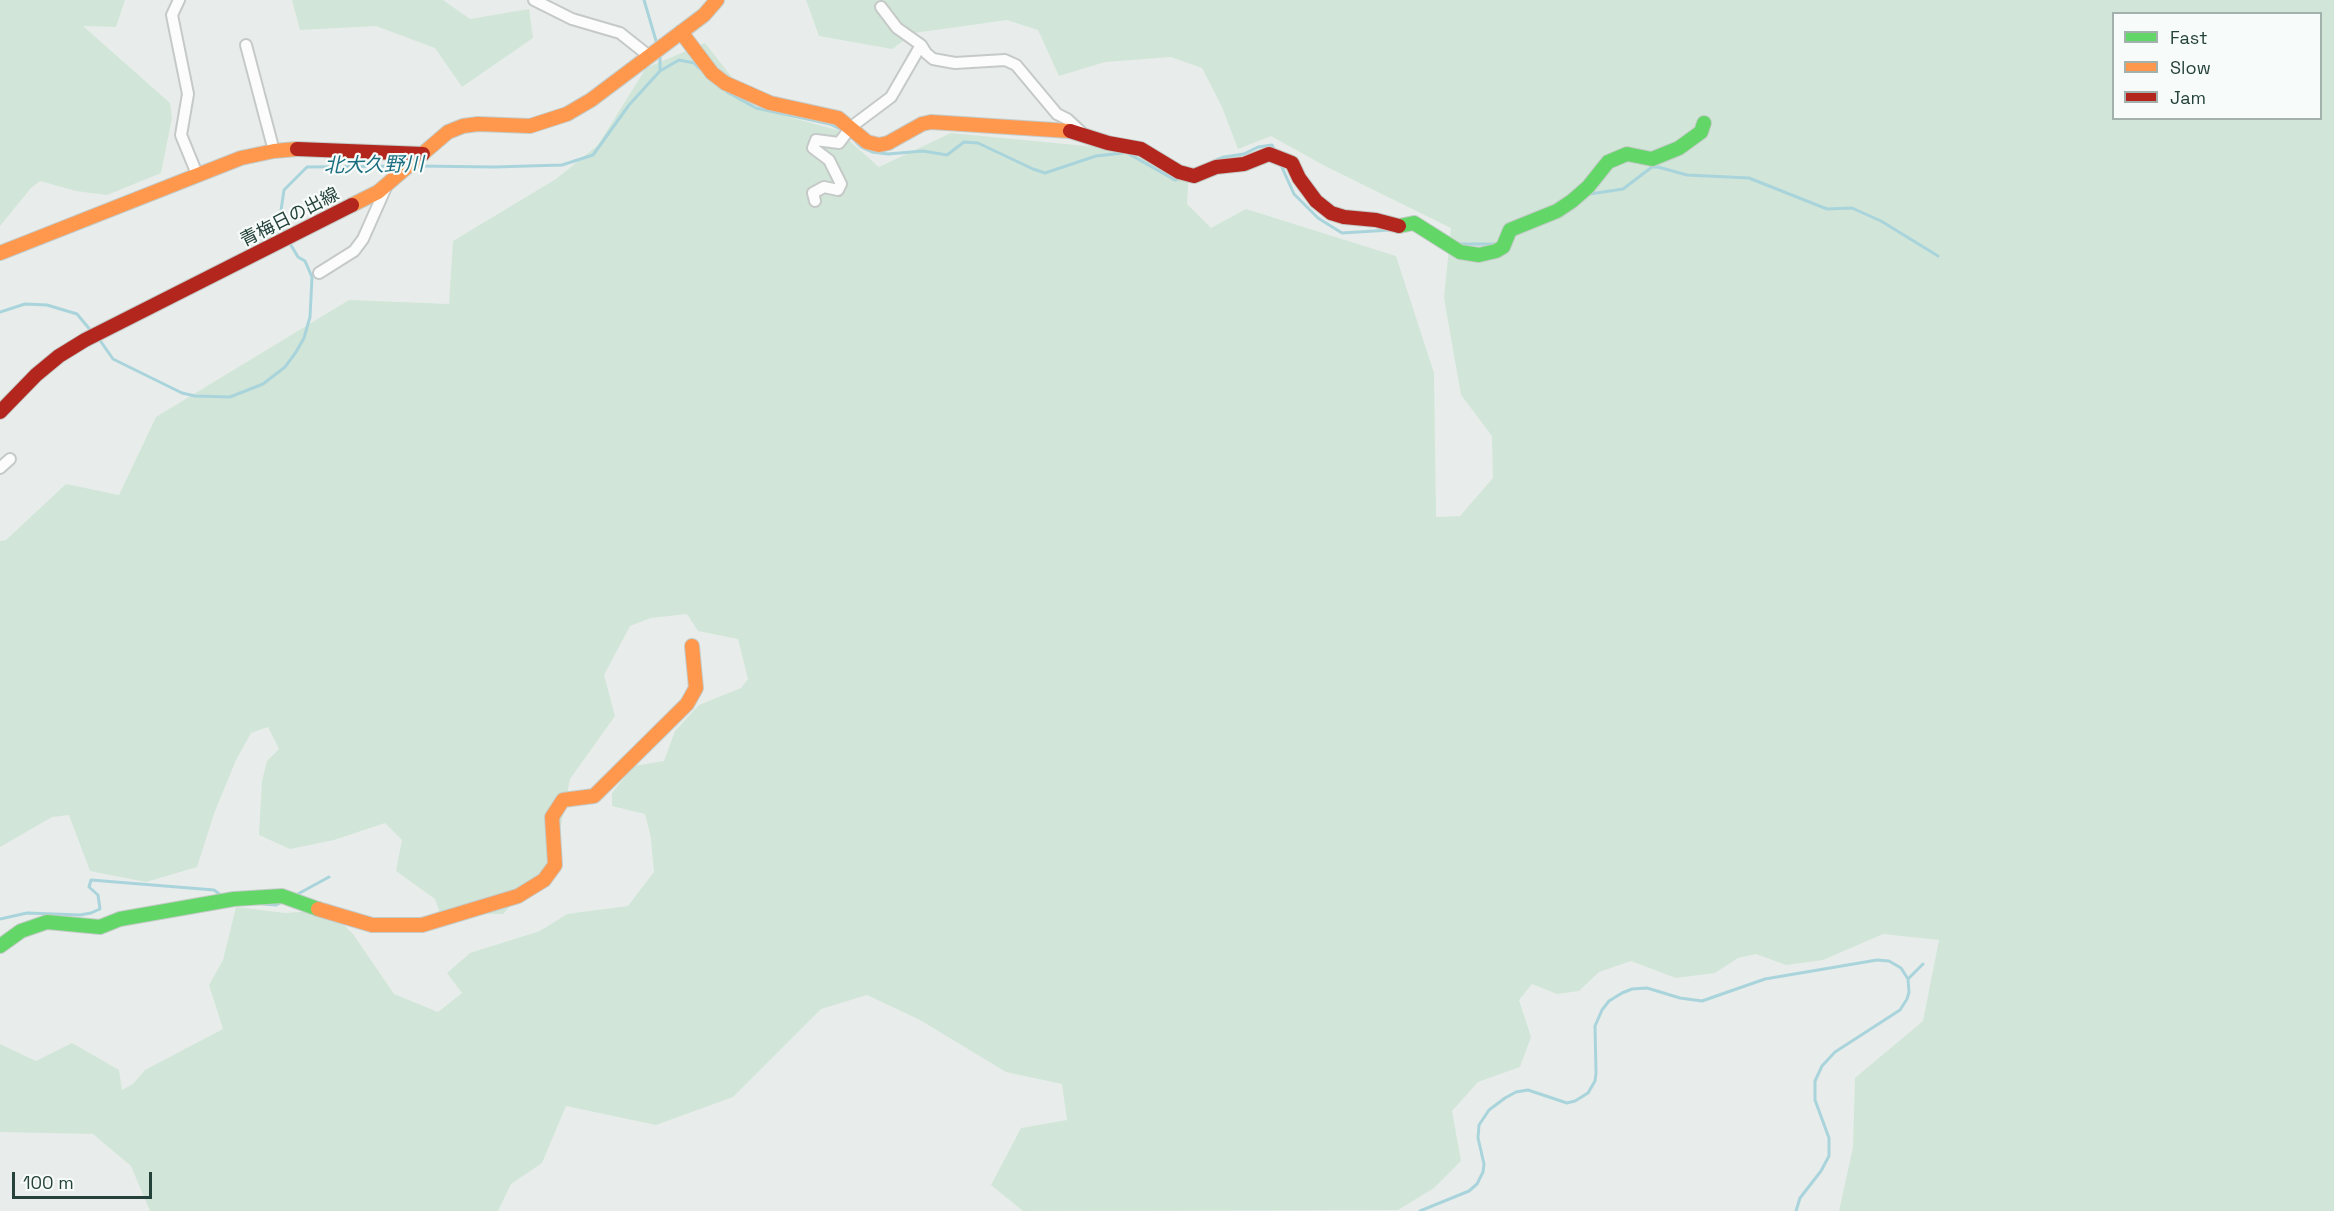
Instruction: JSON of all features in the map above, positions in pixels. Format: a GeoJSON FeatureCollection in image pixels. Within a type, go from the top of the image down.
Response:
{"type":"FeatureCollection","features":[{"type":"Feature","properties":{"kind":"street"},"geometry":{"type":"LineString","coordinates":[[179,0],[172,15],[188,94],[181,135],[197,174]]}},
{"type":"Feature","properties":{"kind":"street"},"geometry":{"type":"LineString","coordinates":[[534,0],[572,19],[620,33],[656,50]]}},
{"type":"Feature","properties":{"kind":"street","name":"青梅日の出線"},"geometry":{"type":"LineString","coordinates":[[0,412],[48,365],[85,340],[353,207],[387,185],[448,132],[478,124],[519,127],[544,123],[567,114],[591,100],[704,15],[717,0]]}},
{"type":"Feature","properties":{"kind":"street"},"geometry":{"type":"LineString","coordinates":[[881,7],[897,28],[921,45],[933,58],[955,63],[1005,60],[1016,65],[1056,114],[1067,119],[1086,136]]}},
{"type":"Feature","properties":{"kind":"street"},"geometry":{"type":"LineString","coordinates":[[681,32],[712,73],[737,89],[776,105],[838,118],[867,142],[879,144],[898,139],[922,124],[931,122],[1067,130],[1141,149],[1179,172],[1194,176],[1215,166],[1244,164],[1263,156],[1275,156],[1292,163],[1299,178],[1316,201],[1331,213],[1344,218],[1376,220],[1398,227],[1407,223],[1414,224],[1460,252],[1479,255],[1503,247],[1510,230],[1557,211],[1572,201],[1588,187],[1608,162],[1627,154],[1652,159],[1679,148],[1701,132],[1704,123]]}},
{"type":"Feature","properties":{"kind":"street"},"geometry":{"type":"LineString","coordinates":[[246,45],[274,151]]}},
{"type":"Feature","properties":{"kind":"street"},"geometry":{"type":"LineString","coordinates":[[815,201],[813,193],[824,187],[838,190],[842,184],[830,160],[813,148],[816,140],[839,143],[851,127],[891,97],[921,45]]}},
{"type":"Feature","properties":{"kind":"street"},"geometry":{"type":"LineString","coordinates":[[0,253],[241,158],[274,151],[329,149],[419,157]]}},
{"type":"Feature","properties":{"kind":"street"},"geometry":{"type":"LineString","coordinates":[[318,273],[354,251],[363,239],[387,185]]}},
{"type":"Feature","properties":{"kind":"street"},"geometry":{"type":"LineString","coordinates":[[0,468],[10,459]]}},
{"type":"Feature","properties":{"kind":"street"},"geometry":{"type":"LineString","coordinates":[[0,946],[21,932],[47,922],[100,927],[120,920],[218,900],[282,897],[296,900],[339,917],[372,925],[422,925],[518,896],[549,876],[555,865],[552,817],[564,800],[594,796],[687,704],[696,688],[692,646]]}},
{"type":"Feature","properties":{"kind":"green space"},"geometry":{"type":"Polygon","coordinates":[[[0,0],[125,0],[116,27],[83,26],[170,103],[172,118],[161,173],[107,195],[76,191],[40,181],[31,188],[0,226],[0,0]]]}},
{"type":"Feature","properties":{"kind":"green space"},"geometry":{"type":"Polygon","coordinates":[[[292,0],[443,0],[470,19],[529,9],[533,38],[462,87],[435,48],[376,26],[300,30],[292,0]]]}},
{"type":"Feature","properties":{"kind":"green space"},"geometry":{"type":"Polygon","coordinates":[[[806,0],[2334,0],[2334,1211],[1839,1211],[1853,1147],[1855,1078],[1923,1021],[1939,940],[1883,934],[1823,960],[1786,965],[1756,954],[1738,958],[1715,973],[1676,978],[1631,961],[1599,972],[1579,991],[1557,994],[1532,984],[1519,1000],[1531,1037],[1520,1067],[1478,1082],[1452,1111],[1461,1161],[1434,1188],[1398,1210],[1023,1211],[991,1185],[1021,1128],[1067,1120],[1062,1084],[1006,1072],[920,1020],[867,995],[821,1009],[733,1097],[656,1125],[566,1106],[542,1163],[511,1184],[498,1211],[150,1211],[131,1166],[93,1134],[0,1132],[0,1044],[36,1061],[72,1043],[119,1070],[122,1090],[133,1084],[145,1070],[223,1029],[209,985],[223,960],[236,907],[285,913],[329,910],[353,934],[394,994],[438,1012],[462,993],[447,973],[470,953],[540,931],[567,914],[628,906],[654,872],[651,838],[645,814],[612,806],[612,793],[634,766],[664,761],[675,731],[699,705],[741,688],[748,679],[738,639],[698,631],[687,614],[651,618],[630,626],[604,675],[615,716],[570,779],[561,825],[544,870],[503,914],[440,913],[435,899],[396,871],[402,840],[385,823],[334,840],[290,849],[259,835],[262,781],[267,761],[279,749],[268,727],[251,733],[236,760],[215,811],[197,867],[146,882],[90,871],[69,815],[52,817],[0,847],[0,541],[6,540],[66,484],[119,495],[156,417],[349,300],[449,304],[453,241],[556,179],[598,145],[646,68],[705,43],[756,108],[837,130],[879,167],[951,133],[1107,148],[1189,167],[1187,204],[1211,228],[1246,209],[1396,256],[1434,373],[1436,517],[1460,516],[1493,478],[1492,436],[1461,395],[1444,298],[1451,228],[1325,166],[1271,136],[1238,149],[1222,107],[1202,68],[1171,57],[1105,62],[1059,76],[1038,30],[1007,20],[914,33],[892,49],[819,36],[806,0]]]}},
{"type":"Feature","properties":{"kind":"waterway","name":"北大久野川"},"geometry":{"type":"LineString","coordinates":[[644,0],[657,44]]}},
{"type":"Feature","properties":{"kind":"waterway","name":"北大久野川"},"geometry":{"type":"LineString","coordinates":[[418,166],[562,165],[593,155],[629,105],[660,71],[660,56]]}},
{"type":"Feature","properties":{"kind":"waterway"},"geometry":{"type":"LineString","coordinates":[[660,71],[679,60],[694,63],[699,68]]}},
{"type":"Feature","properties":{"kind":"waterway"},"geometry":{"type":"LineString","coordinates":[[727,92],[756,108],[830,124],[842,130]]}},
{"type":"Feature","properties":{"kind":"waterway"},"geometry":{"type":"LineString","coordinates":[[856,142],[872,152],[888,154],[923,151],[947,155],[964,142],[978,143],[1045,173],[1096,156],[1123,153]]}},
{"type":"Feature","properties":{"kind":"waterway"},"geometry":{"type":"LineString","coordinates":[[1216,160],[1244,154],[1258,147],[1272,145],[1274,149]]}},
{"type":"Feature","properties":{"kind":"waterway"},"geometry":{"type":"LineString","coordinates":[[1129,154],[1175,180],[1178,179]]}},
{"type":"Feature","properties":{"kind":"waterway"},"geometry":{"type":"LineString","coordinates":[[1280,163],[1294,194],[1318,218],[1342,233],[1390,230]]}},
{"type":"Feature","properties":{"kind":"waterway","name":"北大久野川"},"geometry":{"type":"LineString","coordinates":[[284,233],[279,224],[284,190],[307,167],[400,166]]}},
{"type":"Feature","properties":{"kind":"waterway"},"geometry":{"type":"LineString","coordinates":[[1590,194],[1623,189],[1652,167],[1687,175],[1749,178],[1827,209],[1852,208],[1881,221],[1938,256]]}},
{"type":"Feature","properties":{"kind":"waterway","name":"北大久野川"},"geometry":{"type":"LineString","coordinates":[[99,339],[113,359],[182,393],[195,396],[230,397],[263,384],[285,367],[296,352],[304,338],[310,317],[312,277],[305,261],[298,257],[289,242]]}},
{"type":"Feature","properties":{"kind":"waterway"},"geometry":{"type":"LineString","coordinates":[[1459,244],[1494,244]]}},
{"type":"Feature","properties":{"kind":"waterway","name":"北大久野川"},"geometry":{"type":"LineString","coordinates":[[0,312],[25,304],[47,305],[77,314],[92,332]]}},
{"type":"Feature","properties":{"kind":"waterway"},"geometry":{"type":"LineString","coordinates":[[296,895],[329,877]]}},
{"type":"Feature","properties":{"kind":"waterway"},"geometry":{"type":"LineString","coordinates":[[0,919],[27,913],[80,915],[91,913],[100,909],[98,895],[89,887],[91,880],[214,890],[222,896]]}},
{"type":"Feature","properties":{"kind":"waterway"},"geometry":{"type":"LineString","coordinates":[[263,904],[276,905],[282,902]]}},
{"type":"Feature","properties":{"kind":"waterway"},"geometry":{"type":"LineString","coordinates":[[1420,1211],[1469,1191],[1477,1184],[1484,1164],[1478,1138],[1479,1125],[1489,1110],[1505,1098],[1516,1092],[1528,1090],[1567,1103],[1588,1093],[1595,1081],[1596,1073],[1595,1026],[1609,1001],[1622,993],[1632,989],[1647,988],[1680,998],[1702,1001],[1765,979],[1877,960],[1889,961],[1901,968],[1908,979],[1907,999],[1900,1010],[1835,1052],[1822,1066],[1815,1081],[1815,1100],[1829,1138],[1829,1156],[1821,1171],[1800,1198],[1796,1211]]}},
{"type":"Feature","properties":{"kind":"waterway"},"geometry":{"type":"LineString","coordinates":[[1908,979],[1923,964]]}},
{"type":"Feature","properties":{"kind":"traffic: fast"},"geometry":{"type":"LineString","coordinates":[[1399,226],[1414,223],[1460,252],[1479,255],[1496,251],[1503,247],[1510,230],[1557,211],[1572,201],[1588,187],[1608,162],[1627,154],[1652,159],[1679,148],[1701,132],[1704,123]]}},
{"type":"Feature","properties":{"kind":"traffic: fast"},"geometry":{"type":"LineString","coordinates":[[0,946],[21,931],[47,922],[100,927],[120,919],[234,899],[282,896],[318,909]]}},
{"type":"Feature","properties":{"kind":"traffic: slow"},"geometry":{"type":"LineString","coordinates":[[352,205],[378,192],[448,132],[463,126],[478,124],[530,126],[567,114],[591,100],[704,15],[717,0]]}},
{"type":"Feature","properties":{"kind":"traffic: slow"},"geometry":{"type":"LineString","coordinates":[[681,32],[712,73],[725,83],[770,103],[838,118],[867,142],[879,145],[888,143],[922,124],[931,122],[1070,131]]}},
{"type":"Feature","properties":{"kind":"traffic: slow"},"geometry":{"type":"LineString","coordinates":[[0,253],[241,158],[297,149]]}},
{"type":"Feature","properties":{"kind":"traffic: slow"},"geometry":{"type":"LineString","coordinates":[[318,909],[372,925],[422,925],[518,896],[544,880],[555,865],[552,817],[563,800],[594,796],[687,704],[696,688],[692,646]]}},
{"type":"Feature","properties":{"kind":"traffic: jam"},"geometry":{"type":"LineString","coordinates":[[1070,131],[1108,143],[1141,149],[1179,172],[1194,176],[1216,167],[1244,164],[1269,154],[1292,163],[1299,178],[1316,201],[1331,213],[1399,226]]}},
{"type":"Feature","properties":{"kind":"traffic: jam"},"geometry":{"type":"LineString","coordinates":[[297,149],[423,154]]}},
{"type":"Feature","properties":{"kind":"traffic: jam"},"geometry":{"type":"LineString","coordinates":[[0,412],[36,375],[59,356],[85,340],[352,205]]}}]}
